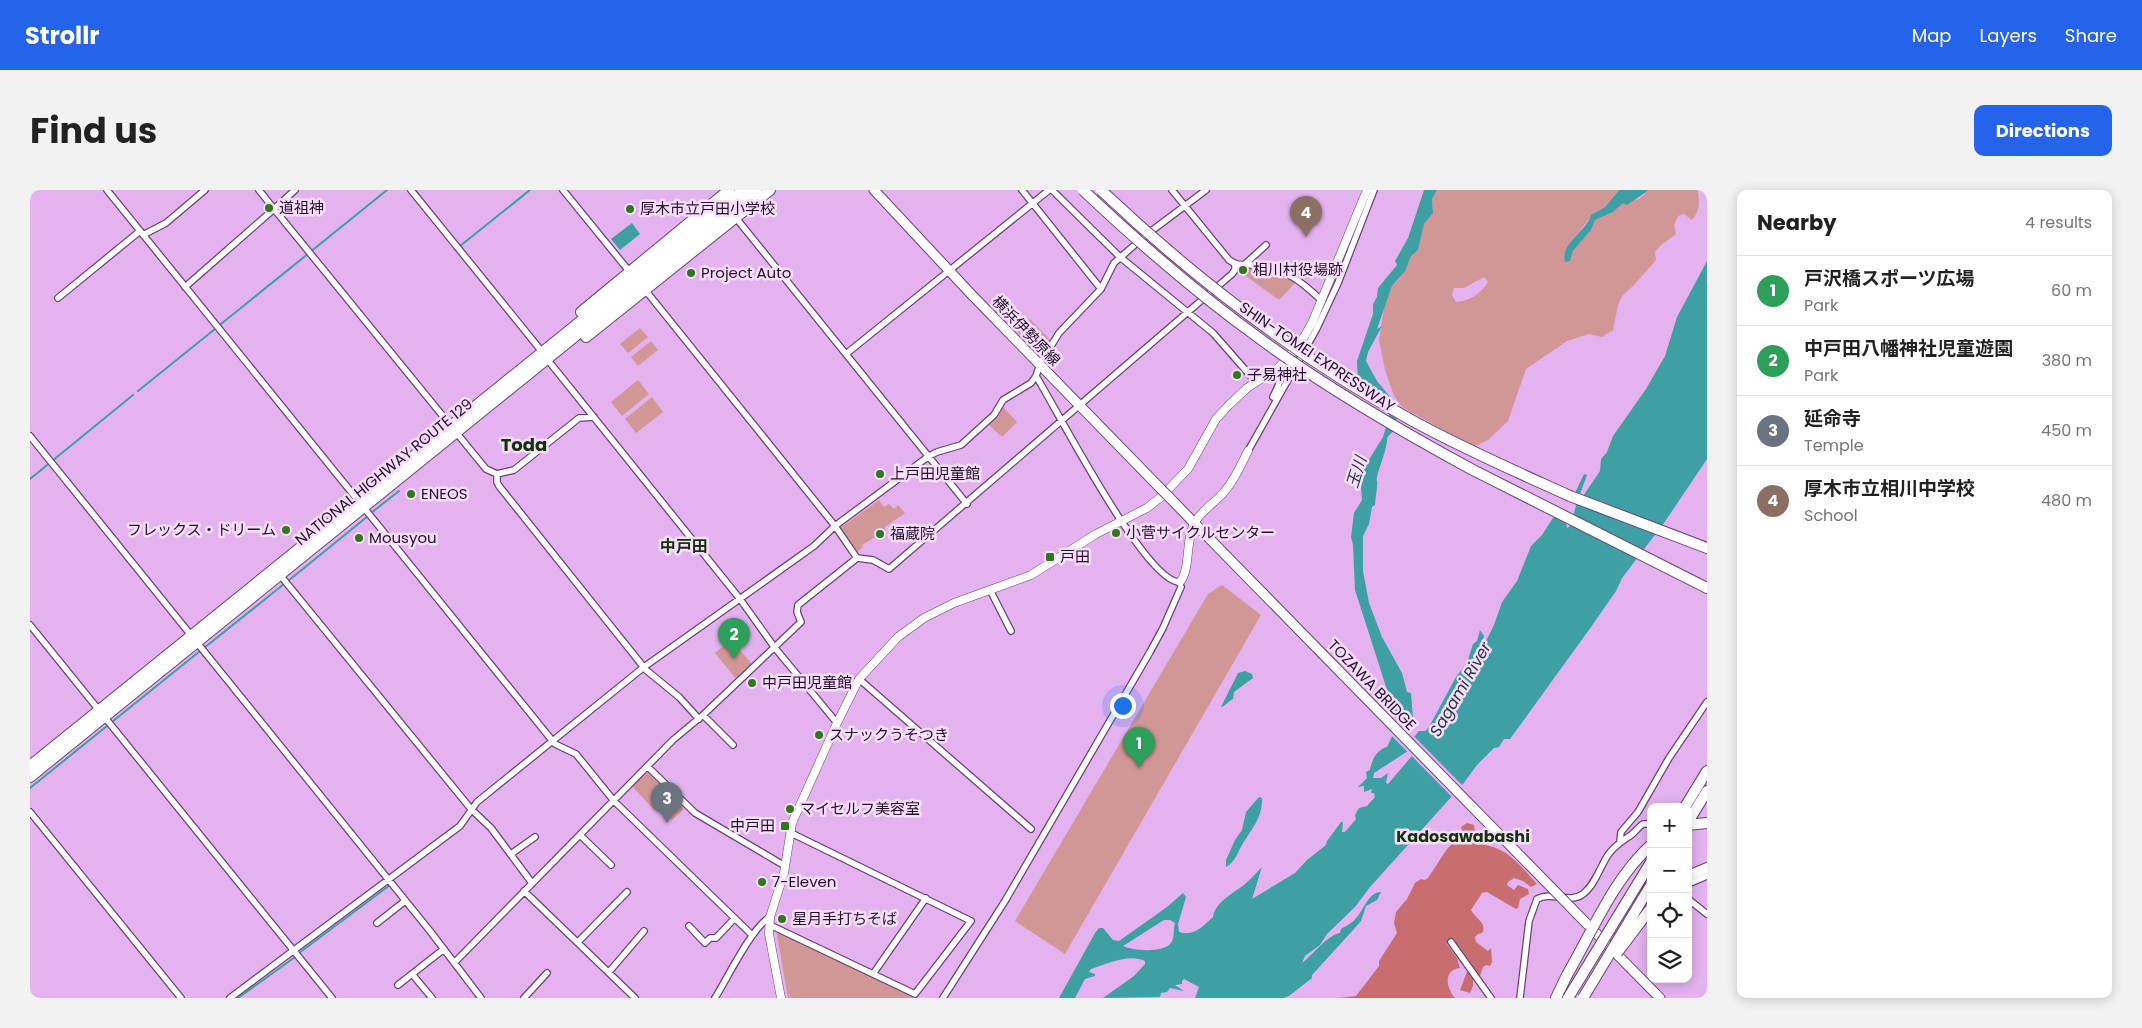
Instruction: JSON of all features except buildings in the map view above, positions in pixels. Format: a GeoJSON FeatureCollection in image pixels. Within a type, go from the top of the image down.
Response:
{"type":"FeatureCollection","features":[{"type":"Feature","properties":{"kind":"highway"},"geometry":{"type":"LineString","coordinates":[[504,389],[539,348],[629,271],[730,190]]}},
{"type":"Feature","properties":{"kind":"highway","name":"NATIONAL HIGHWAY ROUTE 129"},"geometry":{"type":"LineString","coordinates":[[504,389],[743,190]]}},
{"type":"Feature","properties":{"kind":"highway","name":"NATIONAL HIGHWAY ROUTE 129"},"geometry":{"type":"LineString","coordinates":[[198,645],[284,580],[453,430],[756,190]]}},
{"type":"Feature","properties":{"kind":"highway"},"geometry":{"type":"LineString","coordinates":[[504,389],[551,364],[646,291],[770,190]]}},
{"type":"Feature","properties":{"kind":"highway","name":"SHIN-TOMEI EXPRESSWAY"},"geometry":{"type":"LineString","coordinates":[[1083,190],[1182,279],[1263,342],[1307,372],[1405,432],[1473,470],[1707,588]]}},
{"type":"Feature","properties":{"kind":"highway","name":"SHIN-TOMEI EXPRESSWAY"},"geometry":{"type":"LineString","coordinates":[[1102,190],[1203,279],[1241,308],[1320,364],[1413,421],[1463,447],[1570,496],[1707,548]]}},
{"type":"Feature","properties":{"kind":"highway","name":"NATIONAL HIGHWAY ROUTE 129"},"geometry":{"type":"LineString","coordinates":[[30,777],[106,719],[365,510]]}},
{"type":"Feature","properties":{"kind":"highway","name":"NATIONAL HIGHWAY ROUTE 129"},"geometry":{"type":"LineString","coordinates":[[30,766],[106,719]]}},
{"type":"Feature","properties":{"kind":"highway"},"geometry":{"type":"LineString","coordinates":[[1687,803],[1707,771]]}},
{"type":"Feature","properties":{"kind":"highway"},"geometry":{"type":"LineString","coordinates":[[1692,817],[1707,791]]}},
{"type":"Feature","properties":{"kind":"highway"},"geometry":{"type":"LineString","coordinates":[[1692,824],[1707,823]]}},
{"type":"Feature","properties":{"kind":"highway"},"geometry":{"type":"LineString","coordinates":[[1556,998],[1622,880],[1634,862],[1648,848]]}},
{"type":"Feature","properties":{"kind":"highway"},"geometry":{"type":"LineString","coordinates":[[1692,874],[1707,868]]}},
{"type":"Feature","properties":{"kind":"highway"},"geometry":{"type":"LineString","coordinates":[[1568,998],[1647,869]]}},
{"type":"Feature","properties":{"kind":"highway"},"geometry":{"type":"LineString","coordinates":[[1582,998],[1647,892]]}},
{"type":"Feature","properties":{"kind":"highway"},"geometry":{"type":"LineString","coordinates":[[1588,998],[1610,963],[1647,913]]}},
{"type":"Feature","properties":{"kind":"main road","name":"横浜伊勢原線"},"geometry":{"type":"LineString","coordinates":[[874,190],[1194,523]]}},
{"type":"Feature","properties":{"kind":"main road","name":"TOZAWA BRIDGE"},"geometry":{"type":"LineString","coordinates":[[1194,523],[1615,953]]}},
{"type":"Feature","properties":{"kind":"main road"},"geometry":{"type":"LineString","coordinates":[[1615,953],[1660,998]]}},
{"type":"Feature","properties":{"kind":"street"},"geometry":{"type":"LineString","coordinates":[[107,190],[552,742],[557,747],[576,754],[614,801],[752,935]]}},
{"type":"Feature","properties":{"kind":"street"},"geometry":{"type":"LineString","coordinates":[[58,298],[142,233],[166,223],[205,190]]}},
{"type":"Feature","properties":{"kind":"street"},"geometry":{"type":"LineString","coordinates":[[259,190],[482,466],[497,474],[514,470],[579,418],[594,417]]}},
{"type":"Feature","properties":{"kind":"street"},"geometry":{"type":"LineString","coordinates":[[186,287],[295,190]]}},
{"type":"Feature","properties":{"kind":"street"},"geometry":{"type":"LineString","coordinates":[[563,190],[629,271]]}},
{"type":"Feature","properties":{"kind":"street"},"geometry":{"type":"LineString","coordinates":[[1022,190],[1101,290]]}},
{"type":"Feature","properties":{"kind":"street"},"geometry":{"type":"LineString","coordinates":[[846,354],[1051,190],[1120,257],[1213,332],[1256,382]]}},
{"type":"Feature","properties":{"kind":"street"},"geometry":{"type":"LineString","coordinates":[[455,962],[673,740],[701,717],[801,622],[797,612],[798,605],[857,558],[872,560],[889,570],[1232,274],[1235,270],[1235,265],[1172,190]]}},
{"type":"Feature","properties":{"kind":"street"},"geometry":{"type":"LineString","coordinates":[[230,998],[460,826],[471,809],[644,667],[814,546],[834,526],[929,456],[961,445],[994,415],[1003,400],[1027,386],[1036,376],[1040,364],[1060,333],[1101,290],[1114,263],[1206,190]]}},
{"type":"Feature","properties":{"kind":"street"},"geometry":{"type":"LineString","coordinates":[[781,998],[769,934],[770,921],[785,866],[794,817],[859,679],[877,658],[911,626],[937,611],[1032,575],[1120,520],[1154,503],[1178,481],[1193,463],[1216,419],[1240,394],[1278,368],[1300,344],[1322,301],[1367,190]]}},
{"type":"Feature","properties":{"kind":"street"},"geometry":{"type":"LineString","coordinates":[[943,998],[1005,901],[1163,628],[1185,572],[1189,538],[1194,523],[1225,492],[1234,478],[1316,330],[1338,283],[1374,190]]}},
{"type":"Feature","properties":{"kind":"street"},"geometry":{"type":"LineString","coordinates":[[416,192],[539,348]]}},
{"type":"Feature","properties":{"kind":"street"},"geometry":{"type":"LineString","coordinates":[[736,218],[967,504]]}},
{"type":"Feature","properties":{"kind":"street"},"geometry":{"type":"LineString","coordinates":[[1244,265],[1266,244]]}},
{"type":"Feature","properties":{"kind":"street"},"geometry":{"type":"LineString","coordinates":[[1235,265],[1253,265],[1291,275],[1322,301]]}},
{"type":"Feature","properties":{"kind":"street"},"geometry":{"type":"LineString","coordinates":[[646,291],[834,526],[857,558]]}},
{"type":"Feature","properties":{"kind":"street"},"geometry":{"type":"LineString","coordinates":[[551,364],[740,599],[775,648],[837,724]]}},
{"type":"Feature","properties":{"kind":"street"},"geometry":{"type":"LineString","coordinates":[[1248,451],[1256,430],[1281,381],[1282,376],[1278,368]]}},
{"type":"Feature","properties":{"kind":"street"},"geometry":{"type":"LineString","coordinates":[[1036,376],[1134,541],[1157,566],[1172,580],[1180,584]]}},
{"type":"Feature","properties":{"kind":"street"},"geometry":{"type":"LineString","coordinates":[[30,436],[455,962],[481,998]]}},
{"type":"Feature","properties":{"kind":"street"},"geometry":{"type":"LineString","coordinates":[[497,474],[499,486],[644,667],[733,745]]}},
{"type":"Feature","properties":{"kind":"street"},"geometry":{"type":"LineString","coordinates":[[284,580],[471,809],[491,828],[532,883]]}},
{"type":"Feature","properties":{"kind":"street"},"geometry":{"type":"LineString","coordinates":[[990,590],[1005,623],[1011,631]]}},
{"type":"Feature","properties":{"kind":"street"},"geometry":{"type":"LineString","coordinates":[[30,625],[332,998]]}},
{"type":"Feature","properties":{"kind":"street"},"geometry":{"type":"LineString","coordinates":[[859,679],[1031,829]]}},
{"type":"Feature","properties":{"kind":"street"},"geometry":{"type":"LineString","coordinates":[[1620,841],[1621,832],[1638,812],[1669,758],[1707,702]]}},
{"type":"Feature","properties":{"kind":"street"},"geometry":{"type":"LineString","coordinates":[[648,767],[695,813],[785,866]]}},
{"type":"Feature","properties":{"kind":"street"},"geometry":{"type":"LineString","coordinates":[[30,812],[181,998]]}},
{"type":"Feature","properties":{"kind":"street"},"geometry":{"type":"LineString","coordinates":[[1520,998],[1529,920],[1537,899],[1548,896],[1574,898],[1582,895],[1590,886],[1609,854],[1620,841],[1628,837],[1643,824],[1647,824]]}},
{"type":"Feature","properties":{"kind":"street"},"geometry":{"type":"LineString","coordinates":[[715,998],[752,935],[764,920],[770,921],[915,994],[971,921],[791,832]]}},
{"type":"Feature","properties":{"kind":"street"},"geometry":{"type":"LineString","coordinates":[[580,834],[609,861]]}},
{"type":"Feature","properties":{"kind":"street"},"geometry":{"type":"LineString","coordinates":[[511,854],[535,836]]}},
{"type":"Feature","properties":{"kind":"street"},"geometry":{"type":"LineString","coordinates":[[1692,882],[1707,876]]}},
{"type":"Feature","properties":{"kind":"street"},"geometry":{"type":"LineString","coordinates":[[524,891],[635,998]]}},
{"type":"Feature","properties":{"kind":"street"},"geometry":{"type":"LineString","coordinates":[[578,942],[620,895],[627,892]]}},
{"type":"Feature","properties":{"kind":"street"},"geometry":{"type":"LineString","coordinates":[[872,974],[926,898]]}},
{"type":"Feature","properties":{"kind":"street"},"geometry":{"type":"LineString","coordinates":[[377,923],[385,913],[405,900]]}},
{"type":"Feature","properties":{"kind":"street"},"geometry":{"type":"LineString","coordinates":[[1692,902],[1707,914]]}},
{"type":"Feature","properties":{"kind":"street"},"geometry":{"type":"LineString","coordinates":[[689,926],[703,945],[710,938],[716,938],[734,918]]}},
{"type":"Feature","properties":{"kind":"street"},"geometry":{"type":"LineString","coordinates":[[1582,998],[1615,953],[1647,921]]}},
{"type":"Feature","properties":{"kind":"street"},"geometry":{"type":"LineString","coordinates":[[609,972],[644,931]]}},
{"type":"Feature","properties":{"kind":"street"},"geometry":{"type":"LineString","coordinates":[[1451,942],[1491,998]]}},
{"type":"Feature","properties":{"kind":"street"},"geometry":{"type":"LineString","coordinates":[[398,985],[444,949]]}},
{"type":"Feature","properties":{"kind":"street"},"geometry":{"type":"LineString","coordinates":[[524,998],[547,973]]}},
{"type":"Feature","properties":{"kind":"street"},"geometry":{"type":"LineString","coordinates":[[412,974],[432,998]]}},
{"type":"Feature","properties":{"kind":"shaded area"},"geometry":{"type":"Polygon","coordinates":[[[1437,190],[1619,190],[1605,207],[1594,213],[1570,243],[1565,255],[1570,261],[1573,251],[1591,230],[1595,220],[1613,212],[1623,203],[1639,199],[1649,190],[1698,190],[1699,202],[1697,212],[1692,220],[1684,214],[1678,216],[1674,225],[1676,234],[1657,249],[1655,252],[1656,260],[1622,296],[1618,305],[1613,330],[1602,337],[1589,334],[1567,341],[1526,369],[1508,421],[1488,440],[1473,447],[1402,407],[1394,396],[1385,370],[1379,340],[1384,308],[1392,286],[1399,279],[1411,256],[1418,250],[1424,224],[1433,213],[1432,199],[1437,190]],[[1484,277],[1464,288],[1454,288],[1452,295],[1456,302],[1466,300],[1478,293],[1488,282],[1484,277]]]}},
{"type":"Feature","properties":{"kind":"shaded area"},"geometry":{"type":"Polygon","coordinates":[[[1251,268],[1286,277],[1296,282],[1279,300],[1242,273],[1251,268]]]}},
{"type":"Feature","properties":{"kind":"shaded area"},"geometry":{"type":"Polygon","coordinates":[[[1030,319],[1050,340],[1039,353],[1016,330],[1030,319]]]}},
{"type":"Feature","properties":{"kind":"shaded area"},"geometry":{"type":"Polygon","coordinates":[[[640,328],[648,337],[628,353],[620,344],[640,328]]]}},
{"type":"Feature","properties":{"kind":"shaded area"},"geometry":{"type":"Polygon","coordinates":[[[651,341],[658,350],[638,366],[631,357],[651,341]]]}},
{"type":"Feature","properties":{"kind":"shaded area"},"geometry":{"type":"Polygon","coordinates":[[[638,380],[649,394],[622,416],[611,402],[638,380]]]}},
{"type":"Feature","properties":{"kind":"shaded area"},"geometry":{"type":"Polygon","coordinates":[[[652,397],[663,412],[636,433],[625,419],[652,397]]]}},
{"type":"Feature","properties":{"kind":"shaded area"},"geometry":{"type":"Polygon","coordinates":[[[1003,407],[1017,422],[1002,437],[989,425],[998,417],[1003,407]]]}},
{"type":"Feature","properties":{"kind":"shaded area"},"geometry":{"type":"Polygon","coordinates":[[[879,500],[884,507],[889,504],[894,509],[898,505],[905,513],[885,527],[885,531],[862,545],[863,547],[856,553],[839,529],[879,500]]]}},
{"type":"Feature","properties":{"kind":"shaded area"},"geometry":{"type":"Polygon","coordinates":[[[1222,585],[1261,615],[1065,954],[1015,921],[1208,594],[1222,585]]]}},
{"type":"Feature","properties":{"kind":"shaded area"},"geometry":{"type":"Polygon","coordinates":[[[731,640],[753,665],[737,680],[715,653],[731,640]]]}},
{"type":"Feature","properties":{"kind":"shaded area"},"geometry":{"type":"Polygon","coordinates":[[[648,772],[684,809],[672,820],[661,809],[659,812],[654,810],[632,786],[648,772]]]}},
{"type":"Feature","properties":{"kind":"shaded area"},"geometry":{"type":"Polygon","coordinates":[[[1467,823],[1474,825],[1476,840],[1509,855],[1537,884],[1531,887],[1523,881],[1514,878],[1508,882],[1507,885],[1514,890],[1518,885],[1528,889],[1529,894],[1520,899],[1516,909],[1487,892],[1482,893],[1471,910],[1483,927],[1482,933],[1475,937],[1476,942],[1488,951],[1491,948],[1492,962],[1490,966],[1486,965],[1483,967],[1480,976],[1473,980],[1470,993],[1460,990],[1468,969],[1460,962],[1460,958],[1463,956],[1459,949],[1449,940],[1447,944],[1457,958],[1460,968],[1451,972],[1448,980],[1448,985],[1455,998],[1339,998],[1356,996],[1379,966],[1379,961],[1397,933],[1394,923],[1396,912],[1407,899],[1415,883],[1421,879],[1425,880],[1428,878],[1447,849],[1464,838],[1461,827],[1467,823]]]}},
{"type":"Feature","properties":{"kind":"shaded area"},"geometry":{"type":"Polygon","coordinates":[[[779,931],[914,994],[912,998],[788,998],[777,934],[779,931]]]}},
{"type":"Feature","properties":{"kind":"water","name":"Sagami River"},"geometry":{"type":"Polygon","coordinates":[[[1424,190],[1437,190],[1432,199],[1433,213],[1424,224],[1418,250],[1411,256],[1405,271],[1392,286],[1377,329],[1382,326],[1368,352],[1366,361],[1377,381],[1400,409],[1393,431],[1387,438],[1377,477],[1375,505],[1372,507],[1369,524],[1363,536],[1363,571],[1369,603],[1382,637],[1402,673],[1407,692],[1411,693],[1413,718],[1410,735],[1414,737],[1419,731],[1425,731],[1429,727],[1456,677],[1467,663],[1480,630],[1484,636],[1478,657],[1494,625],[1502,602],[1517,581],[1531,546],[1542,535],[1553,518],[1563,510],[1567,528],[1570,526],[1576,506],[1574,501],[1576,491],[1584,474],[1587,475],[1579,497],[1581,499],[1600,471],[1601,459],[1607,452],[1613,436],[1646,389],[1665,356],[1677,317],[1707,261],[1707,459],[1664,523],[1622,578],[1616,591],[1591,627],[1510,739],[1504,739],[1499,747],[1494,748],[1477,765],[1463,784],[1370,887],[1355,907],[1327,934],[1320,945],[1305,956],[1302,963],[1325,941],[1340,933],[1341,929],[1354,921],[1373,895],[1381,892],[1377,900],[1366,906],[1361,921],[1312,975],[1312,978],[1289,996],[1283,998],[1195,998],[1199,987],[1184,979],[1182,984],[1175,985],[1184,991],[1170,988],[1167,992],[1161,993],[1160,997],[1103,998],[1134,976],[1145,964],[1145,961],[1132,958],[1110,962],[1091,969],[1089,972],[1095,974],[1095,976],[1085,979],[1075,998],[1059,998],[1099,928],[1103,928],[1113,940],[1119,941],[1167,907],[1183,893],[1186,897],[1178,924],[1179,932],[1194,932],[1213,917],[1221,902],[1245,884],[1262,867],[1252,899],[1295,873],[1307,860],[1326,845],[1341,822],[1343,822],[1342,832],[1345,832],[1356,819],[1355,815],[1359,808],[1367,806],[1375,797],[1374,793],[1371,793],[1372,789],[1364,792],[1364,786],[1358,787],[1367,778],[1366,772],[1370,770],[1375,756],[1380,750],[1387,747],[1398,724],[1355,590],[1351,537],[1354,513],[1362,500],[1360,474],[1383,437],[1390,413],[1375,394],[1358,382],[1357,361],[1373,314],[1373,304],[1377,297],[1378,288],[1397,265],[1395,261],[1408,238],[1424,190]],[[1408,751],[1374,773],[1373,778],[1381,778],[1388,773],[1386,783],[1388,784],[1412,756],[1408,751]],[[1164,920],[1123,946],[1134,949],[1155,950],[1167,946],[1173,938],[1175,923],[1170,920],[1164,920]]]}},
{"type":"Feature","properties":{"kind":"water"},"geometry":{"type":"Polygon","coordinates":[[[1619,190],[1649,190],[1627,205],[1623,203],[1613,212],[1595,220],[1591,230],[1573,251],[1570,261],[1565,262],[1566,249],[1589,221],[1591,215],[1605,207],[1619,190]]]}},
{"type":"Feature","properties":{"kind":"water"},"geometry":{"type":"Polygon","coordinates":[[[632,223],[640,234],[620,250],[611,239],[632,223]]]}},
{"type":"Feature","properties":{"kind":"water"},"geometry":{"type":"Polygon","coordinates":[[[1245,671],[1252,674],[1253,678],[1234,692],[1233,699],[1221,707],[1238,673],[1245,671]]]}},
{"type":"Feature","properties":{"kind":"water"},"geometry":{"type":"Polygon","coordinates":[[[1259,797],[1262,798],[1262,805],[1256,823],[1234,860],[1226,867],[1226,860],[1242,830],[1246,812],[1259,797]]]}},
{"type":"Feature","properties":{"kind":"pier"},"geometry":{"type":"Polygon","coordinates":[[[1392,714],[1464,787],[1453,798],[1390,734],[1395,724],[1392,714]]]}},
{"type":"Feature","properties":{"kind":"waterway"},"geometry":{"type":"LineString","coordinates":[[221,324],[387,190]]}},
{"type":"Feature","properties":{"kind":"waterway"},"geometry":{"type":"LineString","coordinates":[[415,190],[439,221]]}},
{"type":"Feature","properties":{"kind":"waterway"},"geometry":{"type":"LineString","coordinates":[[460,246],[530,190]]}},
{"type":"Feature","properties":{"kind":"waterway"},"geometry":{"type":"LineString","coordinates":[[138,391],[215,329]]}},
{"type":"Feature","properties":{"kind":"waterway"},"geometry":{"type":"LineString","coordinates":[[30,479],[133,395]]}},
{"type":"Feature","properties":{"kind":"waterway"},"geometry":{"type":"LineString","coordinates":[[371,513],[399,491]]}},
{"type":"Feature","properties":{"kind":"waterway"},"geometry":{"type":"LineString","coordinates":[[288,581],[368,516]]}},
{"type":"Feature","properties":{"kind":"waterway"},"geometry":{"type":"LineString","coordinates":[[204,648],[284,584]]}},
{"type":"Feature","properties":{"kind":"waterway"},"geometry":{"type":"LineString","coordinates":[[30,788],[200,651]]}},
{"type":"Feature","properties":{"kind":"waterway"},"geometry":{"type":"LineString","coordinates":[[299,953],[390,885]]}},
{"type":"Feature","properties":{"kind":"waterway"},"geometry":{"type":"LineString","coordinates":[[238,998],[295,957]]}},
{"type":"Feature","properties":{"kind":"place","name":"道祖神"},"geometry":{"type":"Point","coordinates":[269,208]}},
{"type":"Feature","properties":{"kind":"place","name":"厚木市立戸田小学校"},"geometry":{"type":"Point","coordinates":[630,209]}},
{"type":"Feature","properties":{"kind":"place","name":"厚木市立相川中学校"},"geometry":{"type":"Point","coordinates":[1306,237]}},
{"type":"Feature","properties":{"kind":"place","name":"相川村役場跡"},"geometry":{"type":"Point","coordinates":[1243,270]}},
{"type":"Feature","properties":{"kind":"place","name":"Project Auto"},"geometry":{"type":"Point","coordinates":[691,273]}},
{"type":"Feature","properties":{"kind":"place","name":"子易神社"},"geometry":{"type":"Point","coordinates":[1237,375]}},
{"type":"Feature","properties":{"kind":"place","name":"上戸田児童館"},"geometry":{"type":"Point","coordinates":[880,474]}},
{"type":"Feature","properties":{"kind":"place","name":"ENEOS"},"geometry":{"type":"Point","coordinates":[411,494]}},
{"type":"Feature","properties":{"kind":"place","name":"フレックス・ドリーム"},"geometry":{"type":"Point","coordinates":[286,530]}},
{"type":"Feature","properties":{"kind":"place","name":"小菅サイクルセンター"},"geometry":{"type":"Point","coordinates":[1116,533]}},
{"type":"Feature","properties":{"kind":"place","name":"福蔵院"},"geometry":{"type":"Point","coordinates":[880,534]}},
{"type":"Feature","properties":{"kind":"place","name":"Mousyou"},"geometry":{"type":"Point","coordinates":[359,538]}},
{"type":"Feature","properties":{"kind":"place","name":"戸田"},"geometry":{"type":"Point","coordinates":[1050,557]}},
{"type":"Feature","properties":{"kind":"place","name":"中戸田八幡神社児童遊園"},"geometry":{"type":"Point","coordinates":[734,659]}},
{"type":"Feature","properties":{"kind":"place","name":"中戸田児童館"},"geometry":{"type":"Point","coordinates":[752,683]}},
{"type":"Feature","properties":{"kind":"place","name":"スナックうそつき"},"geometry":{"type":"Point","coordinates":[819,735]}},
{"type":"Feature","properties":{"kind":"place","name":"戸沢橋スポーツ広場"},"geometry":{"type":"Point","coordinates":[1139,768]}},
{"type":"Feature","properties":{"kind":"place","name":"マイセルフ美容室"},"geometry":{"type":"Point","coordinates":[790,809]}},
{"type":"Feature","properties":{"kind":"place","name":"延命寺"},"geometry":{"type":"Point","coordinates":[667,823]}},
{"type":"Feature","properties":{"kind":"place","name":"中戸田"},"geometry":{"type":"Point","coordinates":[785,826]}},
{"type":"Feature","properties":{"kind":"place","name":"7-Eleven"},"geometry":{"type":"Point","coordinates":[762,882]}},
{"type":"Feature","properties":{"kind":"place","name":"星月手打ちそば"},"geometry":{"type":"Point","coordinates":[782,919]}},
{"type":"Feature","properties":{"kind":"district","name":"Toda"},"geometry":{"type":"Point","coordinates":[524,445]}},
{"type":"Feature","properties":{"kind":"district","name":"中戸田"},"geometry":{"type":"Point","coordinates":[684,546]}},
{"type":"Feature","properties":{"kind":"district","name":"Kadosawabashi"},"geometry":{"type":"Point","coordinates":[1463,836]}},
{"type":"Feature","properties":{"kind":"water label","name":"玉川"},"geometry":{"type":"Point","coordinates":[1356,472]}}]}
